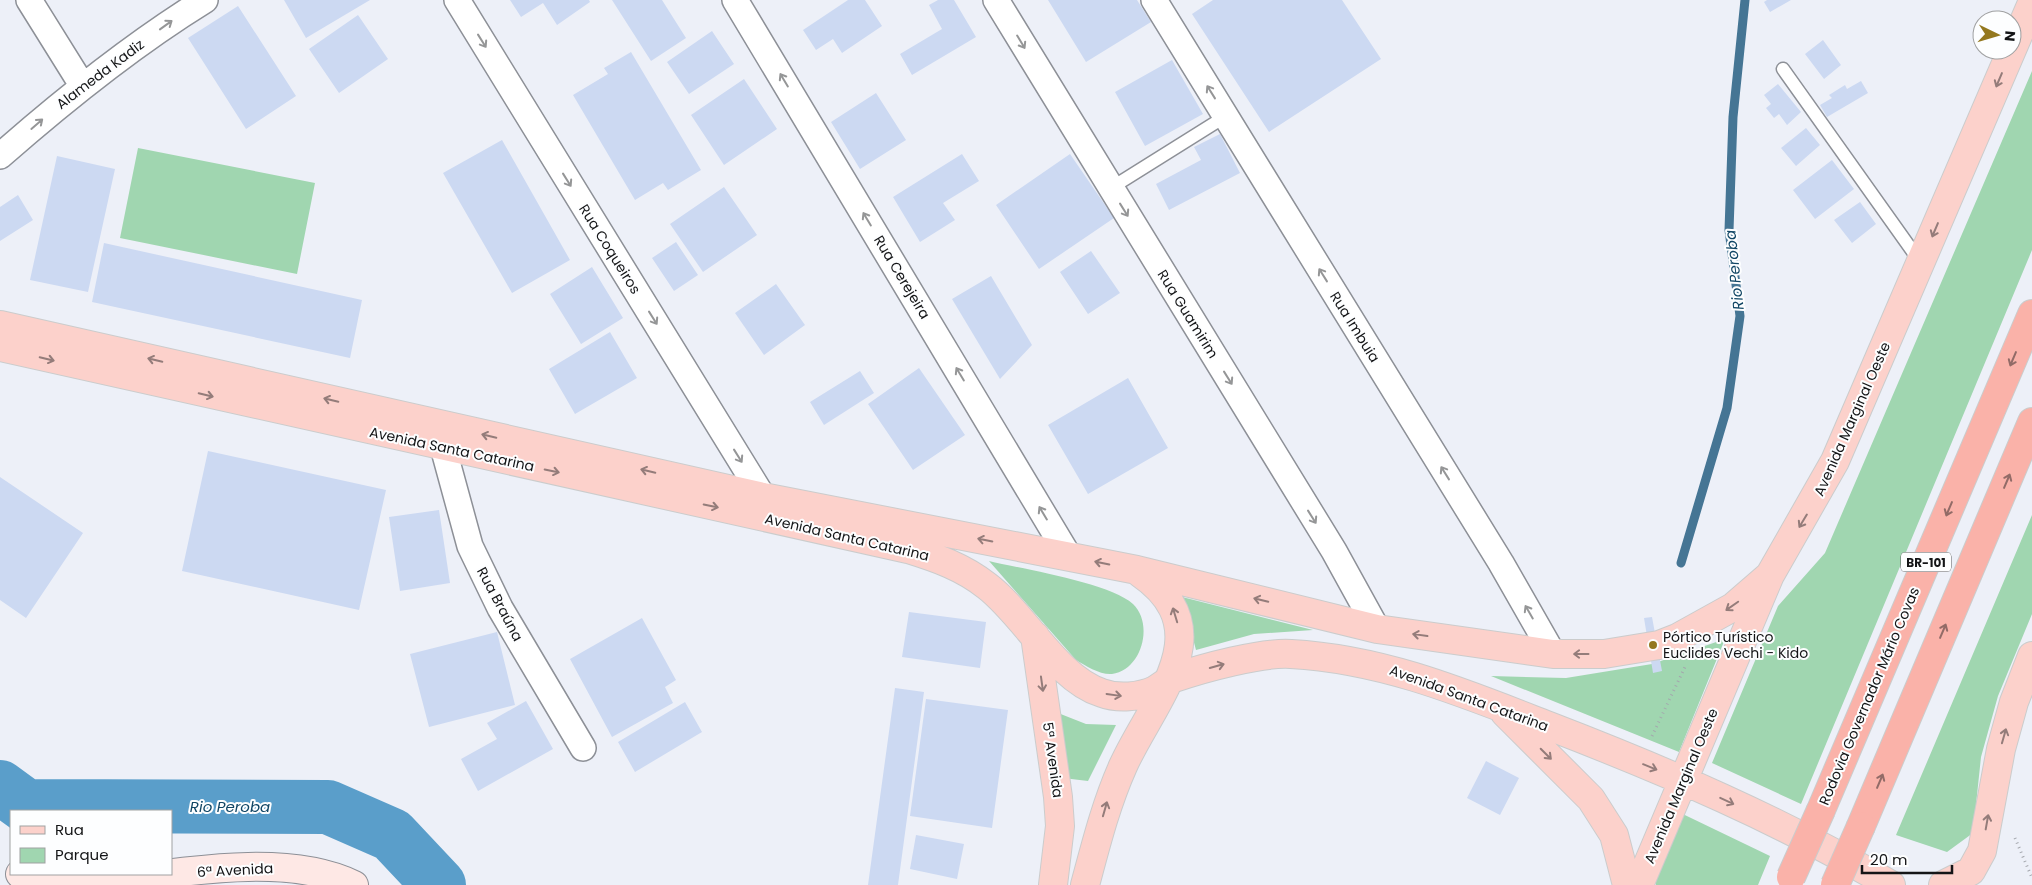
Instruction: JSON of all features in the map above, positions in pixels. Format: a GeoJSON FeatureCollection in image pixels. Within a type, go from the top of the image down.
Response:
{"type":"FeatureCollection","features":[{"type":"Feature","properties":{"kind":"highway","name":"Rodovia Governador Mário Covas"},"geometry":{"type":"LineString","coordinates":[[1789,881],[2032,314]]}},
{"type":"Feature","properties":{"kind":"highway","name":"BR-101"},"geometry":{"type":"LineString","coordinates":[[1835,885],[2032,422]]}},
{"type":"Feature","properties":{"kind":"main road","name":"Avenida Marginal Oeste"},"geometry":{"type":"LineString","coordinates":[[1639,885],[1770,575],[1836,462],[2032,4]]}},
{"type":"Feature","properties":{"kind":"main road","name":"Avenida Santa Catarina"},"geometry":{"type":"LineString","coordinates":[[0,325],[763,497],[1068,555],[1137,570],[1377,629],[1554,654],[1604,654],[1659,645],[1677,638],[1733,607],[1770,575]]}},
{"type":"Feature","properties":{"kind":"main road","name":"Avenida Santa Catarina"},"geometry":{"type":"LineString","coordinates":[[0,347],[908,549],[956,565],[987,586],[1014,611],[1066,670],[1085,686],[1103,694],[1124,697],[1144,694],[1170,680],[1224,664],[1287,653],[1340,657],[1403,672],[1499,706],[1618,752],[1827,847],[1891,885]]}},
{"type":"Feature","properties":{"kind":"main road"},"geometry":{"type":"LineString","coordinates":[[1086,885],[1107,802],[1124,762],[1170,680],[1177,657],[1179,635],[1177,618],[1170,602],[1158,585],[1137,570]]}},
{"type":"Feature","properties":{"kind":"main road","name":"5ª Avenida"},"geometry":{"type":"LineString","coordinates":[[1035,636],[1059,806],[1060,826],[1053,885]]}},
{"type":"Feature","properties":{"kind":"main road"},"geometry":{"type":"LineString","coordinates":[[1943,885],[1971,871],[1982,851],[2000,748],[2014,702],[2032,656]]}},
{"type":"Feature","properties":{"kind":"main road"},"geometry":{"type":"LineString","coordinates":[[1499,706],[1591,799],[1614,835],[1627,885]]}},
{"type":"Feature","properties":{"kind":"street"},"geometry":{"type":"LineString","coordinates":[[29,0],[82,85]]}},
{"type":"Feature","properties":{"kind":"street","name":"Alameda Kadiz"},"geometry":{"type":"LineString","coordinates":[[0,156],[82,85],[205,0]]}},
{"type":"Feature","properties":{"kind":"street","name":"Rua Coqueiros"},"geometry":{"type":"LineString","coordinates":[[456,0],[763,497]]}},
{"type":"Feature","properties":{"kind":"street","name":"Rua Cerejeira"},"geometry":{"type":"LineString","coordinates":[[735,0],[1068,555]]}},
{"type":"Feature","properties":{"kind":"street","name":"Rua Guamirim"},"geometry":{"type":"LineString","coordinates":[[996,0],[1328,543],[1377,629]]}},
{"type":"Feature","properties":{"kind":"street","name":"Rua Imbuia"},"geometry":{"type":"LineString","coordinates":[[1154,0],[1554,654]]}},
{"type":"Feature","properties":{"kind":"street","name":"Rua Braúna"},"geometry":{"type":"LineString","coordinates":[[443,447],[470,546],[500,608],[583,748]]}},
{"type":"Feature","properties":{"kind":"street","name":"6ª Avenida"},"geometry":{"type":"LineString","coordinates":[[172,875],[235,867],[286,868],[336,876],[354,885]]}},
{"type":"Feature","properties":{"kind":"street"},"geometry":{"type":"LineString","coordinates":[[22,875],[33,880],[68,885]]}},
{"type":"Feature","properties":{"kind":"street","name":"6ª Avenida"},"geometry":{"type":"LineString","coordinates":[[84,885],[168,875]]}},
{"type":"Feature","properties":{"kind":"lane"},"geometry":{"type":"LineString","coordinates":[[1783,69],[1921,263]]}},
{"type":"Feature","properties":{"kind":"lane"},"geometry":{"type":"LineString","coordinates":[[1111,188],[1226,116]]}},
{"type":"Feature","properties":{"kind":"path"},"geometry":{"type":"LineString","coordinates":[[1648,743],[1686,666]]}},
{"type":"Feature","properties":{"kind":"green space"},"geometry":{"type":"Polygon","coordinates":[[[2032,71],[2032,250],[1801,804],[1712,763],[1778,606],[1825,553],[2032,71]]]}},
{"type":"Feature","properties":{"kind":"green space"},"geometry":{"type":"Polygon","coordinates":[[[138,148],[315,183],[297,274],[120,238],[138,148]]]}},
{"type":"Feature","properties":{"kind":"green space"},"geometry":{"type":"Polygon","coordinates":[[[2032,515],[2032,614],[1998,696],[1981,757],[1973,833],[1947,852],[1896,835],[2032,515]]]}},
{"type":"Feature","properties":{"kind":"green space"},"geometry":{"type":"Polygon","coordinates":[[[989,561],[1086,583],[1122,596],[1133,604],[1143,623],[1142,645],[1131,664],[1122,671],[1107,674],[1098,672],[1076,660],[989,561]]]}},
{"type":"Feature","properties":{"kind":"green space"},"geometry":{"type":"Polygon","coordinates":[[[1182,597],[1313,630],[1254,634],[1196,650],[1182,597]]]}},
{"type":"Feature","properties":{"kind":"green space"},"geometry":{"type":"Polygon","coordinates":[[[1725,639],[1679,752],[1491,676],[1566,678],[1652,664],[1725,639]]]}},
{"type":"Feature","properties":{"kind":"green space"},"geometry":{"type":"Polygon","coordinates":[[[1053,711],[1086,724],[1116,725],[1088,781],[1063,778],[1053,711]]]}},
{"type":"Feature","properties":{"kind":"green space"},"geometry":{"type":"Polygon","coordinates":[[[1664,805],[1770,856],[1758,885],[1656,885],[1648,841],[1664,805]]]}},
{"type":"Feature","properties":{"kind":"building"},"geometry":{"type":"Polygon","coordinates":[[[284,0],[370,0],[306,38],[284,0]]]}},
{"type":"Feature","properties":{"kind":"building"},"geometry":{"type":"Polygon","coordinates":[[[510,0],[589,0],[590,2],[557,25],[543,3],[521,17],[510,0]]]}},
{"type":"Feature","properties":{"kind":"building"},"geometry":{"type":"Polygon","coordinates":[[[612,0],[662,0],[686,38],[651,61],[612,0]]]}},
{"type":"Feature","properties":{"kind":"building"},"geometry":{"type":"Polygon","coordinates":[[[848,0],[865,0],[882,26],[842,53],[833,39],[816,50],[803,30],[848,0]]]}},
{"type":"Feature","properties":{"kind":"building"},"geometry":{"type":"Polygon","coordinates":[[[938,0],[954,0],[976,37],[912,75],[900,54],[942,29],[929,5],[938,0]]]}},
{"type":"Feature","properties":{"kind":"building"},"geometry":{"type":"Polygon","coordinates":[[[1048,0],[1137,0],[1151,22],[1086,62],[1048,0]]]}},
{"type":"Feature","properties":{"kind":"building"},"geometry":{"type":"Polygon","coordinates":[[[1213,0],[1342,0],[1381,59],[1269,132],[1192,14],[1213,0]]]}},
{"type":"Feature","properties":{"kind":"building"},"geometry":{"type":"Polygon","coordinates":[[[1767,0],[1791,0],[1770,12],[1764,2],[1767,0]]]}},
{"type":"Feature","properties":{"kind":"building"},"geometry":{"type":"Polygon","coordinates":[[[238,6],[296,96],[246,129],[188,38],[238,6]]]}},
{"type":"Feature","properties":{"kind":"building"},"geometry":{"type":"Polygon","coordinates":[[[358,15],[388,59],[339,93],[309,49],[358,15]]]}},
{"type":"Feature","properties":{"kind":"building"},"geometry":{"type":"Polygon","coordinates":[[[712,31],[734,64],[689,94],[667,62],[712,31]]]}},
{"type":"Feature","properties":{"kind":"building"},"geometry":{"type":"Polygon","coordinates":[[[1823,40],[1841,65],[1824,79],[1805,54],[1823,40]]]}},
{"type":"Feature","properties":{"kind":"building"},"geometry":{"type":"Polygon","coordinates":[[[631,52],[701,170],[668,190],[663,183],[635,200],[573,95],[608,74],[604,68],[631,52]]]}},
{"type":"Feature","properties":{"kind":"building"},"geometry":{"type":"Polygon","coordinates":[[[1172,60],[1203,114],[1145,146],[1115,92],[1172,60]]]}},
{"type":"Feature","properties":{"kind":"building"},"geometry":{"type":"Polygon","coordinates":[[[744,79],[777,129],[724,165],[691,115],[744,79]]]}},
{"type":"Feature","properties":{"kind":"building"},"geometry":{"type":"Polygon","coordinates":[[[1861,81],[1868,93],[1827,117],[1820,105],[1832,98],[1829,95],[1845,85],[1847,89],[1861,81]]]}},
{"type":"Feature","properties":{"kind":"building"},"geometry":{"type":"Polygon","coordinates":[[[1778,84],[1801,112],[1787,125],[1779,114],[1774,118],[1766,108],[1771,104],[1764,95],[1778,84]]]}},
{"type":"Feature","properties":{"kind":"building"},"geometry":{"type":"Polygon","coordinates":[[[876,93],[906,140],[860,169],[831,122],[876,93]]]}},
{"type":"Feature","properties":{"kind":"building"},"geometry":{"type":"Polygon","coordinates":[[[1806,128],[1820,145],[1796,166],[1781,148],[1806,128]]]}},
{"type":"Feature","properties":{"kind":"building"},"geometry":{"type":"Polygon","coordinates":[[[1220,134],[1240,173],[1169,210],[1156,184],[1201,160],[1194,147],[1220,134]]]}},
{"type":"Feature","properties":{"kind":"building"},"geometry":{"type":"Polygon","coordinates":[[[502,140],[570,260],[512,293],[443,173],[502,140]]]}},
{"type":"Feature","properties":{"kind":"building"},"geometry":{"type":"Polygon","coordinates":[[[962,154],[979,181],[943,203],[955,220],[920,242],[893,197],[962,154]]]}},
{"type":"Feature","properties":{"kind":"building"},"geometry":{"type":"Polygon","coordinates":[[[1070,154],[1114,218],[1039,269],[996,205],[1070,154]]]}},
{"type":"Feature","properties":{"kind":"building"},"geometry":{"type":"Polygon","coordinates":[[[57,156],[115,169],[88,292],[30,280],[57,156]]]}},
{"type":"Feature","properties":{"kind":"building"},"geometry":{"type":"Polygon","coordinates":[[[1832,160],[1854,189],[1815,219],[1793,190],[1832,160]]]}},
{"type":"Feature","properties":{"kind":"building"},"geometry":{"type":"Polygon","coordinates":[[[724,187],[757,235],[703,272],[670,224],[724,187]]]}},
{"type":"Feature","properties":{"kind":"building"},"geometry":{"type":"Polygon","coordinates":[[[18,195],[33,220],[0,241],[0,207],[18,195]]]}},
{"type":"Feature","properties":{"kind":"building"},"geometry":{"type":"Polygon","coordinates":[[[1860,202],[1876,224],[1852,243],[1834,220],[1860,202]]]}},
{"type":"Feature","properties":{"kind":"building"},"geometry":{"type":"Polygon","coordinates":[[[676,242],[698,275],[674,291],[652,258],[676,242]]]}},
{"type":"Feature","properties":{"kind":"building"},"geometry":{"type":"Polygon","coordinates":[[[104,243],[362,300],[350,358],[92,302],[104,243]]]}},
{"type":"Feature","properties":{"kind":"building"},"geometry":{"type":"Polygon","coordinates":[[[1091,251],[1120,293],[1088,314],[1060,272],[1091,251]]]}},
{"type":"Feature","properties":{"kind":"building"},"geometry":{"type":"Polygon","coordinates":[[[592,267],[623,318],[581,344],[550,294],[592,267]]]}},
{"type":"Feature","properties":{"kind":"building"},"geometry":{"type":"Polygon","coordinates":[[[991,276],[1032,345],[1000,379],[952,299],[991,276]]]}},
{"type":"Feature","properties":{"kind":"building"},"geometry":{"type":"Polygon","coordinates":[[[776,284],[805,325],[764,355],[735,313],[776,284]]]}},
{"type":"Feature","properties":{"kind":"building"},"geometry":{"type":"Polygon","coordinates":[[[610,332],[637,378],[575,414],[549,369],[610,332]]]}},
{"type":"Feature","properties":{"kind":"building"},"geometry":{"type":"Polygon","coordinates":[[[919,368],[965,435],[913,470],[868,404],[919,368]]]}},
{"type":"Feature","properties":{"kind":"building"},"geometry":{"type":"Polygon","coordinates":[[[860,371],[874,393],[824,425],[810,402],[860,371]]]}},
{"type":"Feature","properties":{"kind":"building"},"geometry":{"type":"Polygon","coordinates":[[[1128,378],[1168,448],[1088,494],[1048,425],[1128,378]]]}},
{"type":"Feature","properties":{"kind":"building"},"geometry":{"type":"Polygon","coordinates":[[[208,451],[386,490],[359,610],[182,571],[208,451]]]}},
{"type":"Feature","properties":{"kind":"building"},"geometry":{"type":"Polygon","coordinates":[[[0,477],[83,533],[26,618],[0,600],[0,477]]]}},
{"type":"Feature","properties":{"kind":"building"},"geometry":{"type":"Polygon","coordinates":[[[439,510],[450,583],[400,591],[389,517],[439,510]]]}},
{"type":"Feature","properties":{"kind":"building"},"geometry":{"type":"Polygon","coordinates":[[[909,612],[986,622],[980,668],[902,657],[909,612]]]}},
{"type":"Feature","properties":{"kind":"building","name":"Pórtico Turístico Euclides Vechi - Kido"},"geometry":{"type":"Polygon","coordinates":[[[1652,617],[1662,671],[1653,673],[1644,618],[1652,617]]]}},
{"type":"Feature","properties":{"kind":"building"},"geometry":{"type":"Polygon","coordinates":[[[642,618],[676,680],[665,687],[673,703],[612,737],[570,659],[642,618]]]}},
{"type":"Feature","properties":{"kind":"building"},"geometry":{"type":"Polygon","coordinates":[[[497,632],[515,705],[429,727],[410,654],[497,632]]]}},
{"type":"Feature","properties":{"kind":"building"},"geometry":{"type":"Polygon","coordinates":[[[895,688],[924,692],[898,885],[868,885],[895,688]]]}},
{"type":"Feature","properties":{"kind":"building"},"geometry":{"type":"Polygon","coordinates":[[[926,699],[1008,710],[992,828],[910,816],[926,699]]]}},
{"type":"Feature","properties":{"kind":"building"},"geometry":{"type":"Polygon","coordinates":[[[526,701],[553,749],[478,791],[461,759],[497,739],[487,723],[526,701]]]}},
{"type":"Feature","properties":{"kind":"building"},"geometry":{"type":"Polygon","coordinates":[[[685,702],[702,732],[635,772],[618,742],[685,702]]]}},
{"type":"Feature","properties":{"kind":"building"},"geometry":{"type":"Polygon","coordinates":[[[1486,761],[1519,778],[1500,815],[1467,798],[1486,761]]]}},
{"type":"Feature","properties":{"kind":"building"},"geometry":{"type":"Polygon","coordinates":[[[916,835],[964,844],[957,879],[910,869],[916,835]]]}},
{"type":"Feature","properties":{"kind":"waterway","name":"Rio Peroba"},"geometry":{"type":"LineString","coordinates":[[1681,563],[1727,408],[1740,316],[1729,230],[1733,117],[1745,0]]}},
{"type":"Feature","properties":{"kind":"waterway","name":"Rio Peroba"},"geometry":{"type":"LineString","coordinates":[[0,787],[26,806],[328,807],[392,835],[439,885]]}},
{"type":"Feature","properties":{"kind":"place","name":"Pórtico Turístico Euclides Vechi - Kido"},"geometry":{"type":"Point","coordinates":[1653,645]}}]}
